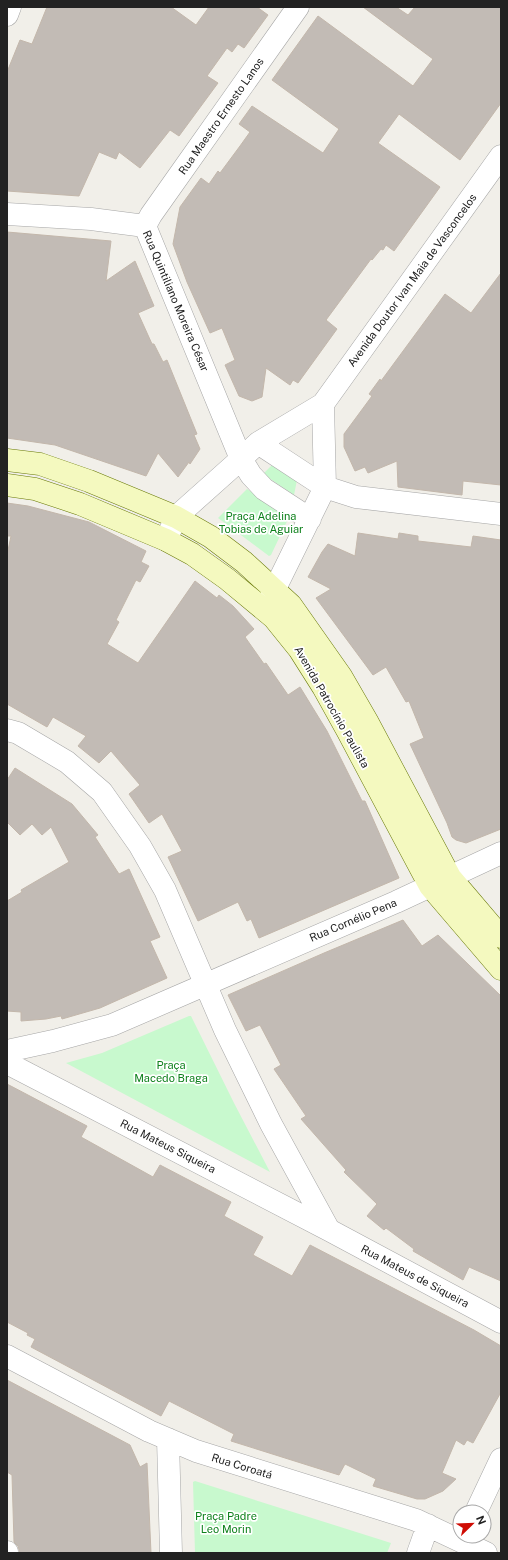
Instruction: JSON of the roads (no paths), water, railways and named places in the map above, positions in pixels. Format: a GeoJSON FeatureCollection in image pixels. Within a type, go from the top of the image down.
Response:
{"type":"FeatureCollection","features":[{"type":"Feature","properties":{"kind":"street"},"geometry":{"type":"LineString","coordinates":[[7,15],[10,7]]}},
{"type":"Feature","properties":{"kind":"street","name":"Rua Maestro Ernesto Lanos"},"geometry":{"type":"LineString","coordinates":[[145,226],[151,215],[298,7]]}},
{"type":"Feature","properties":{"kind":"street","name":"Avenida Doutor Ivan Maia de Vasconcelos"},"geometry":{"type":"LineString","coordinates":[[323,404],[501,156]]}},
{"type":"Feature","properties":{"kind":"street","name":"Rua Quintiliano Moreira César"},"geometry":{"type":"LineString","coordinates":[[7,214],[91,219],[145,226],[241,459]]}},
{"type":"Feature","properties":{"kind":"street"},"geometry":{"type":"LineString","coordinates":[[166,540],[176,517],[258,443],[323,404],[325,487],[275,590],[264,609]]}},
{"type":"Feature","properties":{"kind":"street"},"geometry":{"type":"LineString","coordinates":[[258,443],[325,487],[356,497],[501,514]]}},
{"type":"Feature","properties":{"kind":"street"},"geometry":{"type":"LineString","coordinates":[[241,459],[251,475],[264,489],[310,519]]}},
{"type":"Feature","properties":{"kind":"street","name":"Avenida Patrocínio Paulista"},"geometry":{"type":"LineString","coordinates":[[7,460],[40,464],[89,481],[176,517],[211,537],[244,562],[291,605],[341,676],[367,721],[450,877],[501,937]]}},
{"type":"Feature","properties":{"kind":"street","name":"Avenida Patrocínio Paulista"},"geometry":{"type":"LineString","coordinates":[[7,486],[35,488],[80,504],[166,540],[192,554],[227,579],[274,618],[299,649],[323,687],[430,886],[501,969]]}},
{"type":"Feature","properties":{"kind":"street"},"geometry":{"type":"LineString","coordinates":[[7,730],[18,733],[68,762],[102,792],[140,846],[165,890],[225,1030],[271,1124],[329,1230]]}},
{"type":"Feature","properties":{"kind":"street","name":"Rua Cornélio Pena"},"geometry":{"type":"LineString","coordinates":[[205,984],[396,902],[501,853]]}},
{"type":"Feature","properties":{"kind":"street"},"geometry":{"type":"LineString","coordinates":[[7,1051],[53,1041],[112,1025],[205,984]]}},
{"type":"Feature","properties":{"kind":"street","name":"Rua Mateus Siqueira"},"geometry":{"type":"LineString","coordinates":[[7,1063],[329,1230]]}},
{"type":"Feature","properties":{"kind":"street","name":"Rua Mateus de Siqueira"},"geometry":{"type":"LineString","coordinates":[[329,1230],[501,1322]]}},
{"type":"Feature","properties":{"kind":"street","name":"Rua Coroatá"},"geometry":{"type":"LineString","coordinates":[[7,1356],[149,1431],[196,1451],[416,1520],[452,1535]]}},
{"type":"Feature","properties":{"kind":"street"},"geometry":{"type":"LineString","coordinates":[[168,1439],[171,1553]]}},
{"type":"Feature","properties":{"kind":"street"},"geometry":{"type":"LineString","coordinates":[[480,1504],[501,1459]]}},
{"type":"Feature","properties":{"kind":"street"},"geometry":{"type":"LineString","coordinates":[[418,1553],[428,1526]]}},
{"type":"Feature","properties":{"kind":"street","name":"Rua Coroatá"},"geometry":{"type":"LineString","coordinates":[[472,1544],[486,1553]]}},
{"type":"Feature","properties":{"kind":"park label","name":"Praça Adelina Tobias de Aguiar"},"geometry":{"type":"Point","coordinates":[261,522]}},
{"type":"Feature","properties":{"kind":"park label","name":"Praça Macedo Braga"},"geometry":{"type":"Point","coordinates":[171,1071]}},
{"type":"Feature","properties":{"kind":"park label","name":"Praça Padre Leo Morin"},"geometry":{"type":"Point","coordinates":[226,1522]}}]}
